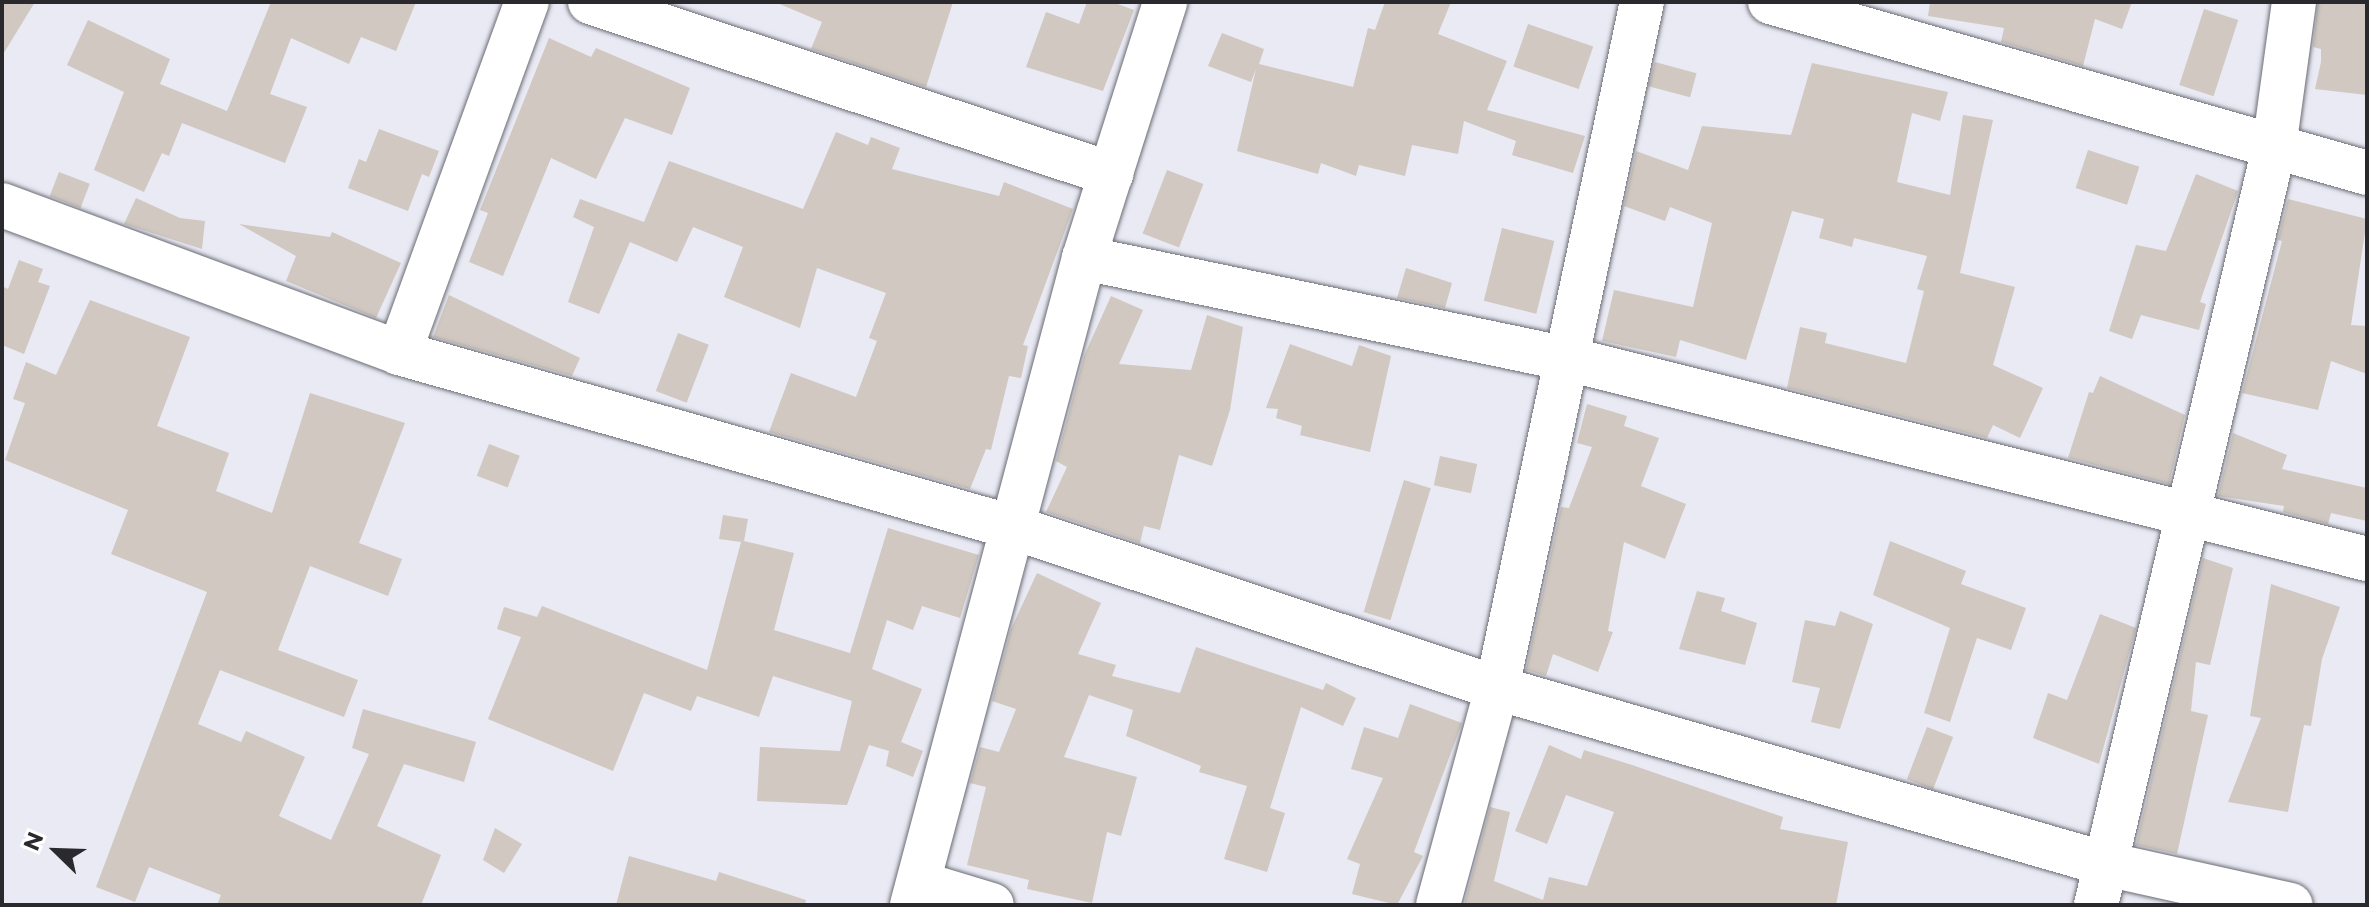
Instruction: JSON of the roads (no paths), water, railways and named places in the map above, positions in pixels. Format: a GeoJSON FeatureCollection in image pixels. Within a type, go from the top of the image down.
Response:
{"type":"FeatureCollection","features":[{"type":"Feature","properties":{"kind":"street"},"geometry":{"type":"LineString","coordinates":[[399,353],[527,2]]}},
{"type":"Feature","properties":{"kind":"street"},"geometry":{"type":"LineString","coordinates":[[590,2],[1111,174]]}},
{"type":"Feature","properties":{"kind":"street"},"geometry":{"type":"LineString","coordinates":[[992,905],[916,894],[1084,258],[1165,2]]}},
{"type":"Feature","properties":{"kind":"street"},"geometry":{"type":"LineString","coordinates":[[1438,905],[1497,688],[1642,2]]}},
{"type":"Feature","properties":{"kind":"street"},"geometry":{"type":"LineString","coordinates":[[1770,2],[2367,173]]}},
{"type":"Feature","properties":{"kind":"street"},"geometry":{"type":"LineString","coordinates":[[2096,905],[2183,514],[2274,148],[2294,2]]}},
{"type":"Feature","properties":{"kind":"street"},"geometry":{"type":"LineString","coordinates":[[2,205],[399,353],[1012,527],[1497,688],[2106,864],[2291,905]]}},
{"type":"Feature","properties":{"kind":"street"},"geometry":{"type":"LineString","coordinates":[[1084,258],[1568,359],[2367,559]]}}]}
